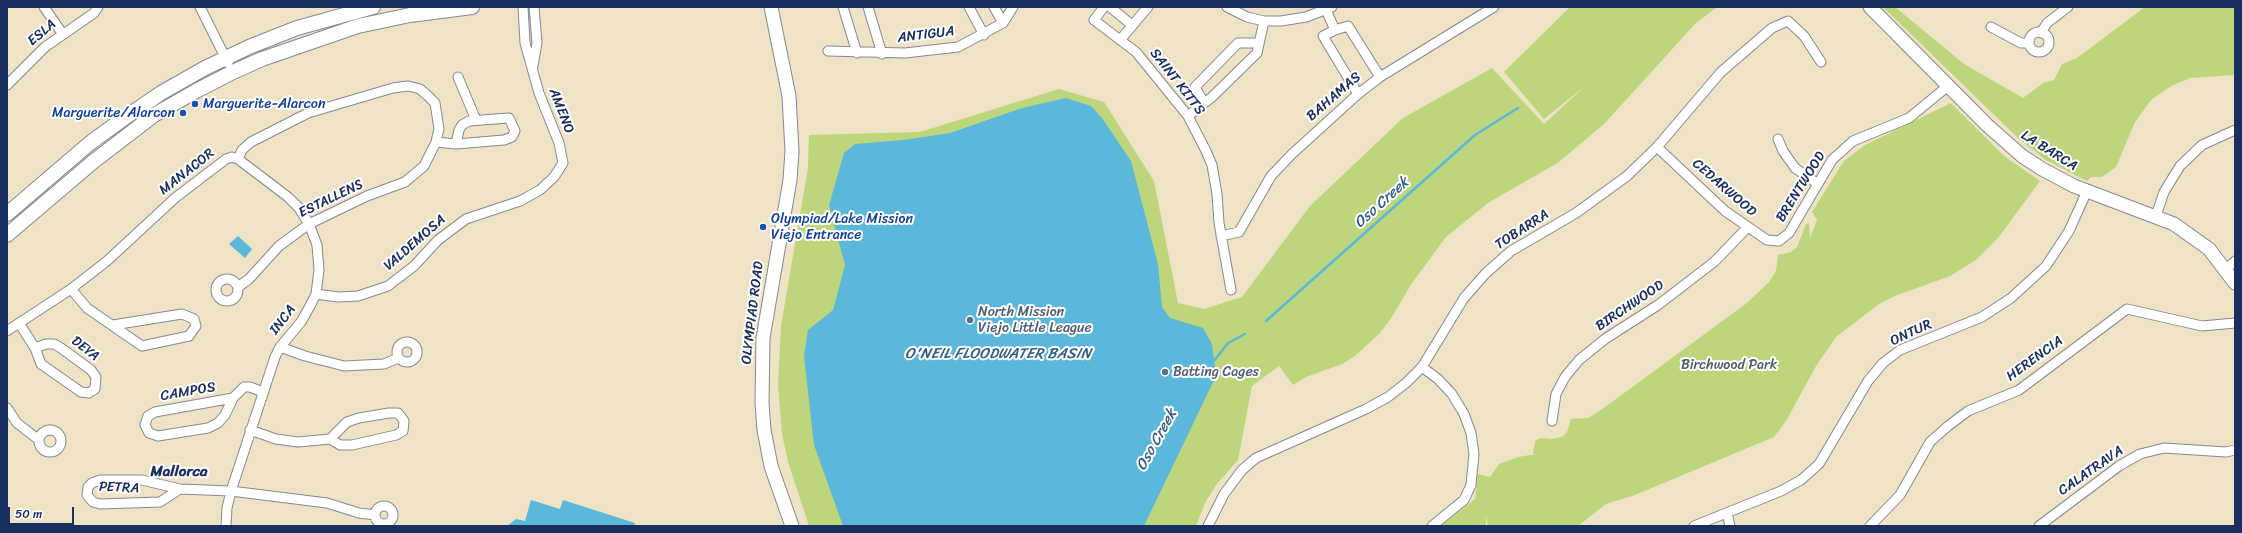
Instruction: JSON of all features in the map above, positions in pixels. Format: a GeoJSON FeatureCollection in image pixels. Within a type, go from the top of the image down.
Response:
{"type":"FeatureCollection","features":[{"type":"Feature","properties":{"kind":"main road"},"geometry":{"type":"LineString","coordinates":[[7,214],[90,143],[161,93],[225,58],[297,28],[373,7]]}},
{"type":"Feature","properties":{"kind":"main road"},"geometry":{"type":"LineString","coordinates":[[7,235],[94,161],[154,115],[233,72],[262,59],[358,26],[410,15],[472,7]]}},
{"type":"Feature","properties":{"kind":"main road","name":"OLYMPIAD ROAD"},"geometry":{"type":"LineString","coordinates":[[771,7],[789,96],[792,151],[790,180],[763,338],[762,403],[764,430],[771,466],[792,526]]}},
{"type":"Feature","properties":{"kind":"main road","name":"LA BARCA"},"geometry":{"type":"LineString","coordinates":[[1870,7],[2004,142],[2022,156],[2042,169],[2087,191],[2156,216],[2191,234],[2209,250],[2230,265],[2235,283]]}},
{"type":"Feature","properties":{"kind":"street"},"geometry":{"type":"LineString","coordinates":[[44,7],[62,33]]}},
{"type":"Feature","properties":{"kind":"street","name":"ESLA"},"geometry":{"type":"LineString","coordinates":[[7,85],[45,47],[62,33],[94,12],[98,7]]}},
{"type":"Feature","properties":{"kind":"street"},"geometry":{"type":"LineString","coordinates":[[200,7],[233,72]]}},
{"type":"Feature","properties":{"kind":"street","name":"AMENO"},"geometry":{"type":"LineString","coordinates":[[523,7],[525,43],[532,70],[539,93],[559,143],[564,162]]}},
{"type":"Feature","properties":{"kind":"street","name":"AMENO"},"geometry":{"type":"LineString","coordinates":[[532,70],[537,43],[534,7]]}},
{"type":"Feature","properties":{"kind":"street"},"geometry":{"type":"LineString","coordinates":[[843,7],[857,53]]}},
{"type":"Feature","properties":{"kind":"street"},"geometry":{"type":"LineString","coordinates":[[868,7],[882,54]]}},
{"type":"Feature","properties":{"kind":"street"},"geometry":{"type":"LineString","coordinates":[[969,7],[984,35]]}},
{"type":"Feature","properties":{"kind":"street"},"geometry":{"type":"LineString","coordinates":[[994,7],[1003,23]]}},
{"type":"Feature","properties":{"kind":"street","name":"ANTIGUA"},"geometry":{"type":"LineString","coordinates":[[828,51],[882,54],[958,47],[984,35],[1003,23],[1013,7]]}},
{"type":"Feature","properties":{"kind":"street","name":"SAINT KITTS"},"geometry":{"type":"LineString","coordinates":[[1104,7],[1094,20],[1136,52],[1188,116],[1212,165],[1217,194],[1221,236],[1231,290]]}},
{"type":"Feature","properties":{"kind":"street"},"geometry":{"type":"LineString","coordinates":[[1110,7],[1132,25]]}},
{"type":"Feature","properties":{"kind":"street"},"geometry":{"type":"LineString","coordinates":[[1120,40],[1148,7]]}},
{"type":"Feature","properties":{"kind":"street"},"geometry":{"type":"LineString","coordinates":[[1227,7],[1247,17],[1264,21],[1281,21],[1306,17],[1329,8],[1335,30]]}},
{"type":"Feature","properties":{"kind":"street","name":"BAHAMAS"},"geometry":{"type":"LineString","coordinates":[[1221,236],[1239,232],[1271,176],[1312,135],[1358,94],[1380,77],[1494,7]]}},
{"type":"Feature","properties":{"kind":"street"},"geometry":{"type":"LineString","coordinates":[[2041,33],[2047,23],[2068,7]]}},
{"type":"Feature","properties":{"kind":"street"},"geometry":{"type":"LineString","coordinates":[[1188,116],[1257,53],[1264,21]]}},
{"type":"Feature","properties":{"kind":"street","name":"TOBARRA"},"geometry":{"type":"LineString","coordinates":[[1208,526],[1224,494],[1242,470],[1256,458],[1366,409],[1388,397],[1422,367],[1464,298],[1486,273],[1511,251],[1576,213],[1627,176],[1657,147],[1717,77],[1772,28],[1788,21],[1804,36],[1821,62]]}},
{"type":"Feature","properties":{"kind":"street"},"geometry":{"type":"LineString","coordinates":[[1358,94],[1323,36],[1348,26],[1380,77]]}},
{"type":"Feature","properties":{"kind":"street"},"geometry":{"type":"LineString","coordinates":[[1990,27],[2021,43],[2029,44],[2034,51],[2040,52],[2046,50],[2049,41],[2046,36],[2041,33],[2032,35],[2029,44]]}},
{"type":"Feature","properties":{"kind":"street"},"geometry":{"type":"LineString","coordinates":[[525,43],[537,43]]}},
{"type":"Feature","properties":{"kind":"street"},"geometry":{"type":"LineString","coordinates":[[1204,103],[1195,87],[1238,43],[1259,43]]}},
{"type":"Feature","properties":{"kind":"street"},"geometry":{"type":"LineString","coordinates":[[458,77],[476,120]]}},
{"type":"Feature","properties":{"kind":"street","name":"MANACOR"},"geometry":{"type":"LineString","coordinates":[[7,331],[71,289],[107,261],[175,198],[208,172],[232,157],[238,158],[242,150],[252,142],[308,113],[393,88],[408,86],[420,89],[434,103],[439,129],[436,142]]}},
{"type":"Feature","properties":{"kind":"street","name":"BRENTWOOD"},"geometry":{"type":"LineString","coordinates":[[1779,241],[1789,233],[1832,160],[1853,141],[1909,118],[1948,86]]}},
{"type":"Feature","properties":{"kind":"street"},"geometry":{"type":"LineString","coordinates":[[436,142],[456,144],[504,140],[512,137],[515,131],[509,118],[469,121],[462,125],[456,144]]}},
{"type":"Feature","properties":{"kind":"street"},"geometry":{"type":"LineString","coordinates":[[2156,216],[2171,178],[2180,166],[2202,145],[2235,130]]}},
{"type":"Feature","properties":{"kind":"street"},"geometry":{"type":"LineString","coordinates":[[1778,139],[1783,151],[1795,168],[1818,184]]}},
{"type":"Feature","properties":{"kind":"street","name":"ESTALLENS"},"geometry":{"type":"LineString","coordinates":[[238,287],[249,279],[279,246],[309,224],[366,196],[405,182],[424,166],[436,142]]}},
{"type":"Feature","properties":{"kind":"street","name":"CEDARWOOD"},"geometry":{"type":"LineString","coordinates":[[1657,147],[1725,211],[1747,228],[1767,240],[1779,241]]}},
{"type":"Feature","properties":{"kind":"street","name":"INCA"},"geometry":{"type":"LineString","coordinates":[[226,526],[227,508],[231,491],[250,430],[280,347],[301,322],[316,294],[319,257],[309,224],[299,208],[238,158]]}},
{"type":"Feature","properties":{"kind":"street","name":"VALDEMOSA"},"geometry":{"type":"LineString","coordinates":[[316,294],[338,297],[358,296],[388,286],[414,266],[430,247],[451,228],[466,219],[520,201],[540,190],[554,177],[564,162]]}},
{"type":"Feature","properties":{"kind":"street","name":"ONTUR"},"geometry":{"type":"LineString","coordinates":[[1694,526],[1781,491],[1801,480],[1819,464],[1868,381],[1884,363],[1900,350],[1982,317],[2011,298],[2046,266],[2069,231],[2087,191]]}},
{"type":"Feature","properties":{"kind":"street","name":"BIRCHWOOD"},"geometry":{"type":"LineString","coordinates":[[1552,421],[1556,394],[1565,377],[1580,360],[1605,339],[1658,305],[1696,276],[1735,242],[1747,228]]}},
{"type":"Feature","properties":{"kind":"street"},"geometry":{"type":"LineString","coordinates":[[71,289],[87,308],[142,346],[189,336],[196,326],[194,319],[182,314],[113,325]]}},
{"type":"Feature","properties":{"kind":"street","name":"HERENCIA"},"geometry":{"type":"LineString","coordinates":[[1870,526],[1900,495],[1930,442],[1948,426],[1968,411],[2019,390],[2127,309],[2202,326],[2235,323]]}},
{"type":"Feature","properties":{"kind":"street","name":"DEYA"},"geometry":{"type":"LineString","coordinates":[[19,324],[35,348],[42,364],[81,392],[89,393],[95,389],[96,377],[91,370],[61,348],[54,344],[46,344],[35,348]]}},
{"type":"Feature","properties":{"kind":"street"},"geometry":{"type":"LineString","coordinates":[[280,347],[305,356],[344,366],[384,364],[398,358]]}},
{"type":"Feature","properties":{"kind":"street"},"geometry":{"type":"LineString","coordinates":[[1422,367],[1438,379],[1452,394],[1464,414],[1471,433],[1474,454],[1471,485],[1464,500],[1432,526]]}},
{"type":"Feature","properties":{"kind":"street","name":"CAMPOS"},"geometry":{"type":"LineString","coordinates":[[233,398],[155,412],[148,416],[145,425],[149,432],[158,436],[208,428],[218,423],[225,415],[233,398],[244,387],[250,387],[263,392]]}},
{"type":"Feature","properties":{"kind":"street"},"geometry":{"type":"LineString","coordinates":[[7,408],[17,423],[39,440]]}},
{"type":"Feature","properties":{"kind":"street"},"geometry":{"type":"LineString","coordinates":[[250,430],[276,439],[298,442],[330,439],[340,445],[352,445],[396,435],[403,431],[404,421],[398,413],[389,412],[359,418],[347,422],[330,439]]}},
{"type":"Feature","properties":{"kind":"street","name":"CALATRAVA"},"geometry":{"type":"LineString","coordinates":[[2039,526],[2119,466],[2140,454],[2164,448],[2220,451],[2235,450]]}},
{"type":"Feature","properties":{"kind":"street","name":"PETRA"},"geometry":{"type":"LineString","coordinates":[[180,489],[160,502],[100,504],[93,502],[87,495],[88,487],[92,483],[100,480],[142,480],[180,489],[231,491],[327,503],[359,513],[375,515]]}},
{"type":"Feature","properties":{"kind":"street"},"geometry":{"type":"LineString","coordinates":[[1727,513],[1730,526]]}},
{"type":"Feature","properties":{"kind":"green space","name":"O'NEIL FLOODWATER BASIN"},"geometry":{"type":"Polygon","coordinates":[[[1570,7],[1717,7],[1695,24],[1604,124],[1559,162],[1488,203],[1446,237],[1412,283],[1392,317],[1380,333],[1355,356],[1342,364],[1306,377],[1293,385],[1279,366],[1252,386],[1238,460],[1216,485],[1205,503],[1196,526],[809,526],[788,462],[782,434],[778,384],[781,326],[808,168],[809,135],[920,132],[1059,89],[1104,102],[1154,181],[1178,303],[1204,309],[1242,297],[1310,206],[1403,118],[1492,68],[1544,124],[1585,86],[1544,119],[1504,72],[1570,7]]]}},
{"type":"Feature","properties":{"kind":"green space"},"geometry":{"type":"Polygon","coordinates":[[[1883,7],[1895,7],[1964,64],[2023,98],[2043,83],[2054,80],[2062,64],[2077,58],[2145,7],[2235,7],[2235,75],[2190,78],[2171,86],[2151,100],[2135,122],[2116,167],[2102,177],[2091,177],[2087,181],[2046,160],[2019,139],[1883,7]]]}},
{"type":"Feature","properties":{"kind":"green space","name":"Birchwood Park"},"geometry":{"type":"Polygon","coordinates":[[[1951,103],[2004,156],[2040,181],[1998,238],[1976,260],[1950,276],[1895,296],[1879,304],[1836,337],[1816,366],[1786,421],[1774,437],[1635,495],[1606,504],[1578,526],[1488,526],[1486,515],[1486,526],[1441,526],[1475,499],[1478,474],[1490,477],[1499,464],[1518,457],[1537,454],[1533,454],[1535,441],[1541,438],[1551,439],[1562,437],[1567,432],[1571,419],[1588,418],[1601,410],[1747,303],[1769,282],[1776,271],[1778,255],[1791,252],[1797,247],[1806,224],[1809,223],[1810,238],[1817,220],[1812,212],[1844,161],[1865,145],[1951,103]]]}},
{"type":"Feature","properties":{"kind":"water","name":"O'NEIL FLOODWATER BASIN"},"geometry":{"type":"Polygon","coordinates":[[[1066,98],[1091,106],[1102,118],[1131,161],[1158,264],[1162,307],[1170,318],[1203,328],[1212,344],[1216,376],[1144,526],[843,526],[814,445],[804,356],[808,330],[833,310],[845,265],[829,205],[844,153],[855,144],[903,140],[950,133],[1022,108],[1066,98]]]}},
{"type":"Feature","properties":{"kind":"water"},"geometry":{"type":"Polygon","coordinates":[[[238,236],[252,249],[245,258],[229,244],[238,236]]]}},
{"type":"Feature","properties":{"kind":"water"},"geometry":{"type":"Polygon","coordinates":[[[531,500],[560,509],[563,500],[635,523],[634,526],[507,526],[516,519],[525,521],[531,500]]]}},
{"type":"Feature","properties":{"kind":"waterway","name":"Oso Creek"},"geometry":{"type":"LineString","coordinates":[[1266,321],[1475,135],[1518,108]]}},
{"type":"Feature","properties":{"kind":"waterway","name":"Oso Creek"},"geometry":{"type":"LineString","coordinates":[[1213,362],[1228,343],[1245,334]]}},
{"type":"Feature","properties":{"kind":"place","name":"Marguerite-Alarcon"},"geometry":{"type":"Point","coordinates":[195,104]}},
{"type":"Feature","properties":{"kind":"place","name":"Marguerite/Alarcon"},"geometry":{"type":"Point","coordinates":[183,113]}},
{"type":"Feature","properties":{"kind":"place","name":"Olympiad/Lake Mission Viejo Entrance"},"geometry":{"type":"Point","coordinates":[763,227]}},
{"type":"Feature","properties":{"kind":"place","name":"North Mission Viejo Little League"},"geometry":{"type":"Point","coordinates":[970,320]}},
{"type":"Feature","properties":{"kind":"place","name":"Batting Cages"},"geometry":{"type":"Point","coordinates":[1165,372]}},
{"type":"Feature","properties":{"kind":"district","name":"Mallorca"},"geometry":{"type":"Point","coordinates":[179,472]}}]}
